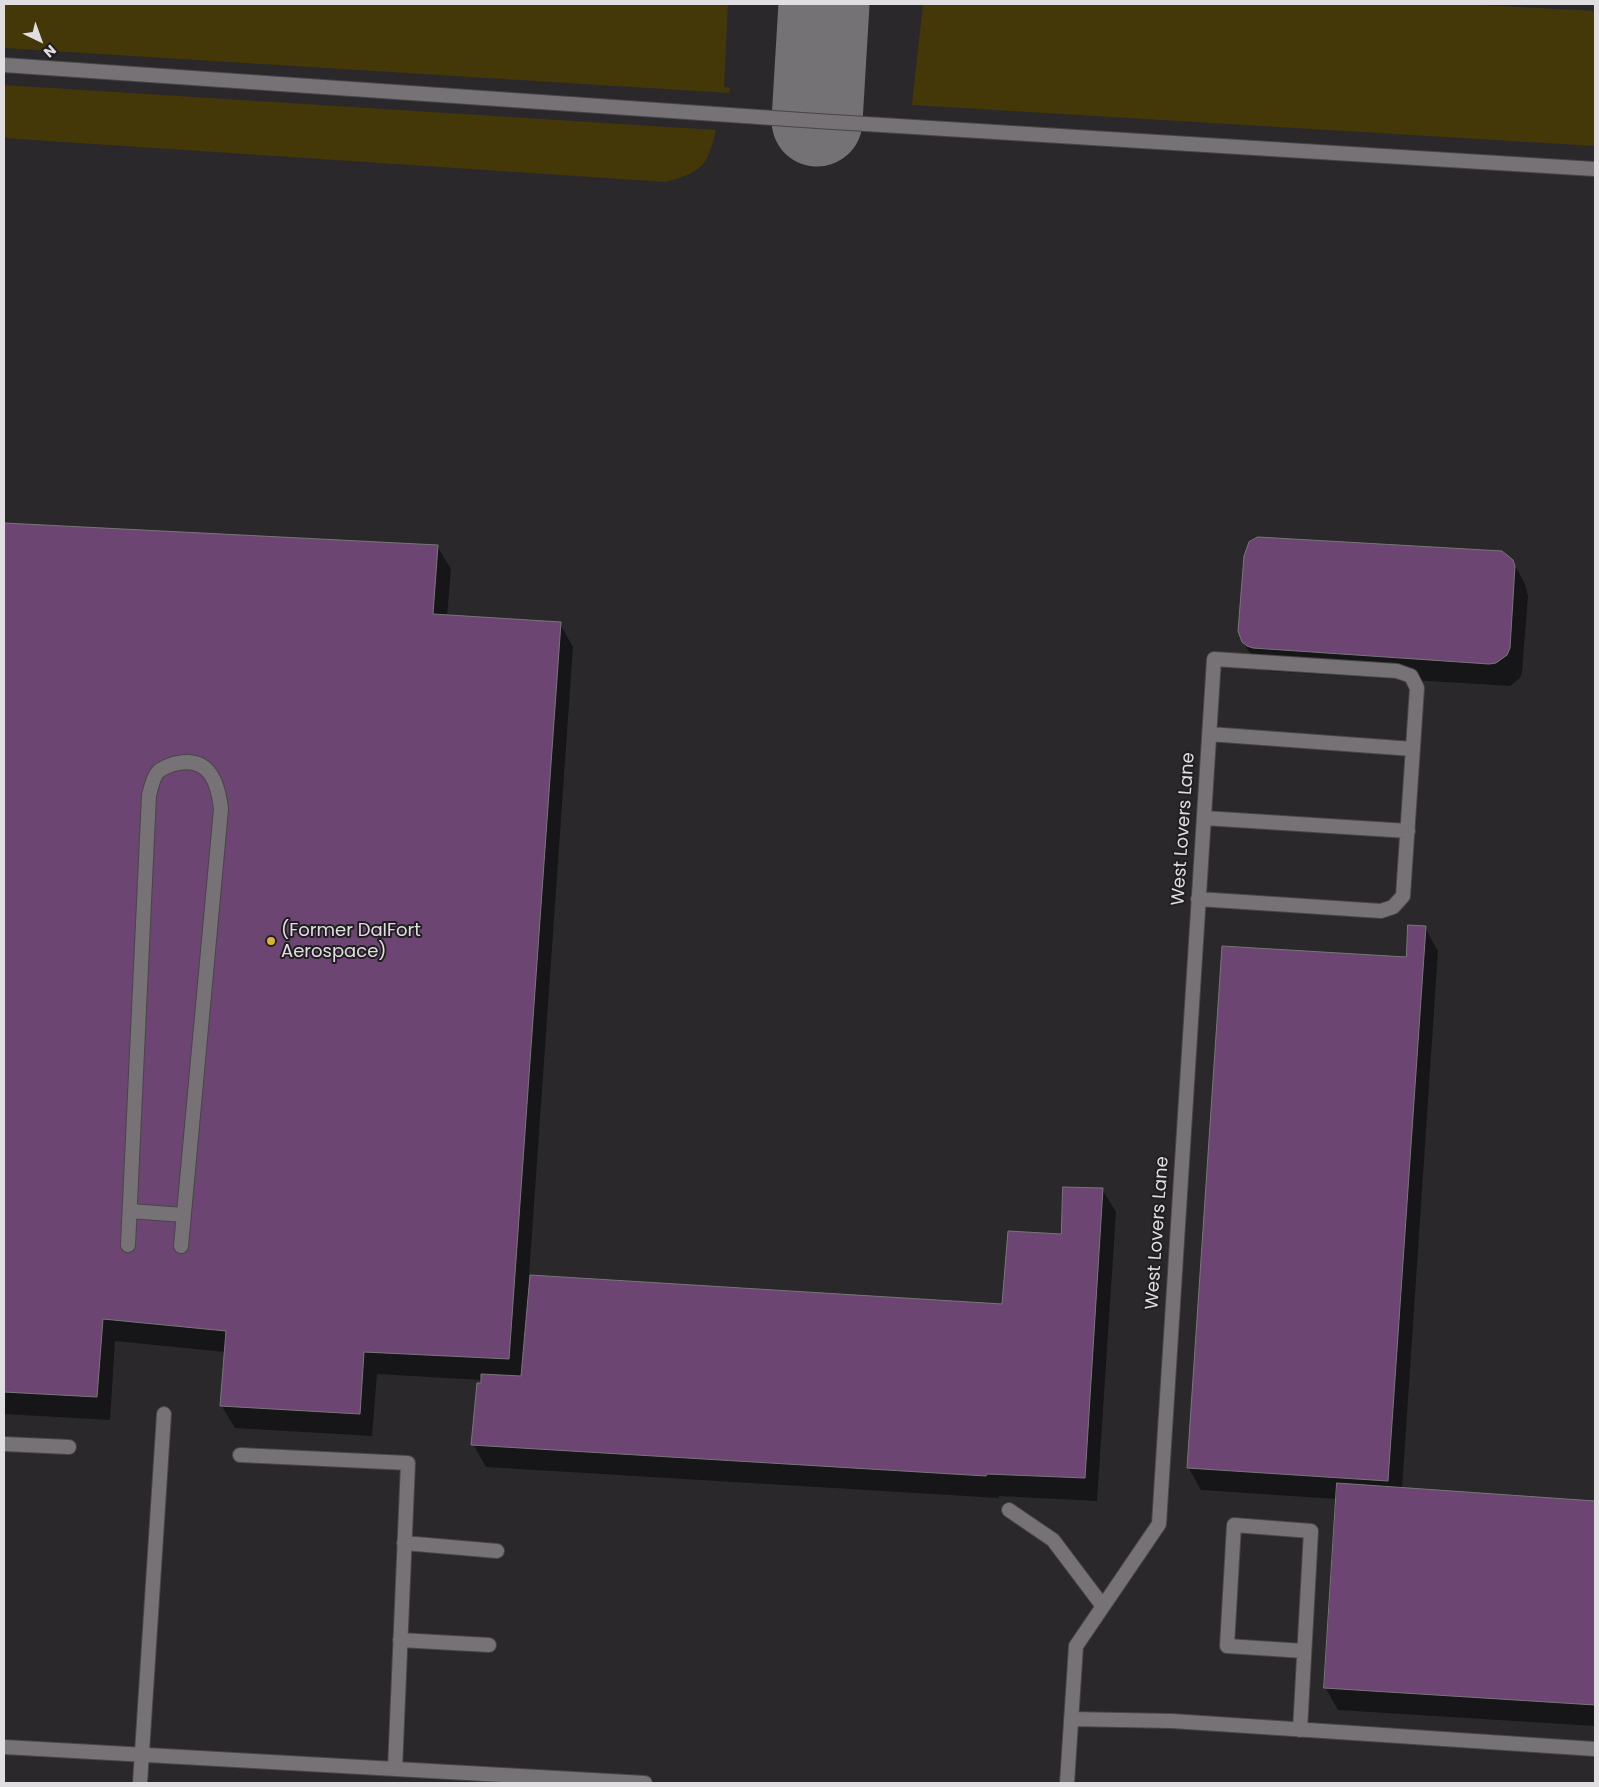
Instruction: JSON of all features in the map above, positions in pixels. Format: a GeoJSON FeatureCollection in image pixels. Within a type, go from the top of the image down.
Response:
{"type":"FeatureCollection","features":[{"type":"Feature","properties":{"kind":"lane"},"geometry":{"type":"LineString","coordinates":[[4,64],[816,121],[1595,169]]}},
{"type":"Feature","properties":{"kind":"lane","name":"West Lovers Lane"},"geometry":{"type":"LineString","coordinates":[[1067,1783],[1076,1646],[1102,1605],[1159,1524],[1214,659],[1397,671],[1411,676],[1417,688],[1413,749]]}},
{"type":"Feature","properties":{"kind":"lane"},"geometry":{"type":"LineString","coordinates":[[1198,899],[1381,911],[1393,908],[1403,896],[1408,831],[1413,749],[1209,734]]}},
{"type":"Feature","properties":{"kind":"lane"},"geometry":{"type":"LineString","coordinates":[[128,1245],[149,794],[157,773],[172,764],[189,761],[208,770],[219,787],[220,809],[181,1246]]}},
{"type":"Feature","properties":{"kind":"lane"},"geometry":{"type":"LineString","coordinates":[[1204,818],[1408,831]]}},
{"type":"Feature","properties":{"kind":"lane"},"geometry":{"type":"LineString","coordinates":[[130,1211],[184,1215]]}},
{"type":"Feature","properties":{"kind":"lane"},"geometry":{"type":"LineString","coordinates":[[140,1783],[164,1414]]}},
{"type":"Feature","properties":{"kind":"lane"},"geometry":{"type":"LineString","coordinates":[[4,1444],[69,1448]]}},
{"type":"Feature","properties":{"kind":"lane"},"geometry":{"type":"LineString","coordinates":[[240,1455],[408,1464],[395,1769]]}},
{"type":"Feature","properties":{"kind":"lane"},"geometry":{"type":"LineString","coordinates":[[1009,1510],[1053,1540],[1102,1605]]}},
{"type":"Feature","properties":{"kind":"lane"},"geometry":{"type":"LineString","coordinates":[[1300,1730],[1311,1531],[1234,1525],[1227,1646],[1304,1651]]}},
{"type":"Feature","properties":{"kind":"lane"},"geometry":{"type":"LineString","coordinates":[[404,1543],[497,1551]]}},
{"type":"Feature","properties":{"kind":"lane"},"geometry":{"type":"LineString","coordinates":[[400,1640],[489,1645]]}},
{"type":"Feature","properties":{"kind":"lane"},"geometry":{"type":"LineString","coordinates":[[1071,1719],[1172,1721],[1595,1749]]}},
{"type":"Feature","properties":{"kind":"lane"},"geometry":{"type":"LineString","coordinates":[[4,1747],[142,1757],[644,1783]]}},
{"type":"Feature","properties":{"kind":"shaded area"},"geometry":{"type":"Polygon","coordinates":[[[4,4],[728,4],[724,87],[730,88],[729,93],[4,48],[4,4]]]}},
{"type":"Feature","properties":{"kind":"shaded area"},"geometry":{"type":"Polygon","coordinates":[[[923,4],[1461,4],[1595,11],[1595,146],[912,105],[923,4]]]}},
{"type":"Feature","properties":{"kind":"shaded area"},"geometry":{"type":"Polygon","coordinates":[[[4,85],[716,130],[710,152],[702,166],[688,174],[666,182],[4,138],[4,85]]]}},
{"type":"Feature","properties":{"kind":"building","name":"(Former DalFort Aerospace)"},"geometry":{"type":"Polygon","coordinates":[[[4,523],[438,545],[433,614],[561,622],[509,1359],[364,1352],[360,1414],[220,1406],[226,1331],[103,1319],[97,1397],[4,1392],[4,523]]]}},
{"type":"Feature","properties":{"kind":"building"},"geometry":{"type":"Polygon","coordinates":[[[1258,537],[1502,551],[1513,560],[1515,566],[1510,648],[1507,655],[1496,663],[1489,664],[1253,648],[1247,646],[1242,642],[1238,631],[1244,556],[1249,542],[1258,537]]]}},
{"type":"Feature","properties":{"kind":"building"},"geometry":{"type":"Polygon","coordinates":[[[1408,925],[1426,926],[1388,1481],[1187,1468],[1222,946],[1406,957],[1408,925]]]}},
{"type":"Feature","properties":{"kind":"building"},"geometry":{"type":"Polygon","coordinates":[[[1063,1187],[1103,1188],[1085,1478],[987,1474],[986,1476],[471,1445],[477,1383],[481,1383],[481,1374],[521,1376],[530,1275],[1002,1304],[1008,1231],[1061,1234],[1063,1187]]]}},
{"type":"Feature","properties":{"kind":"building"},"geometry":{"type":"Polygon","coordinates":[[[1337,1483],[1595,1501],[1595,1705],[1324,1688],[1337,1483]]]}},
{"type":"Feature","properties":{"kind":"taxiway"},"geometry":{"type":"LineString","coordinates":[[817,121],[824,4]]}},
{"type":"Feature","properties":{"kind":"place","name":"(Former DalFort Aerospace)"},"geometry":{"type":"Point","coordinates":[271,941]}}]}
